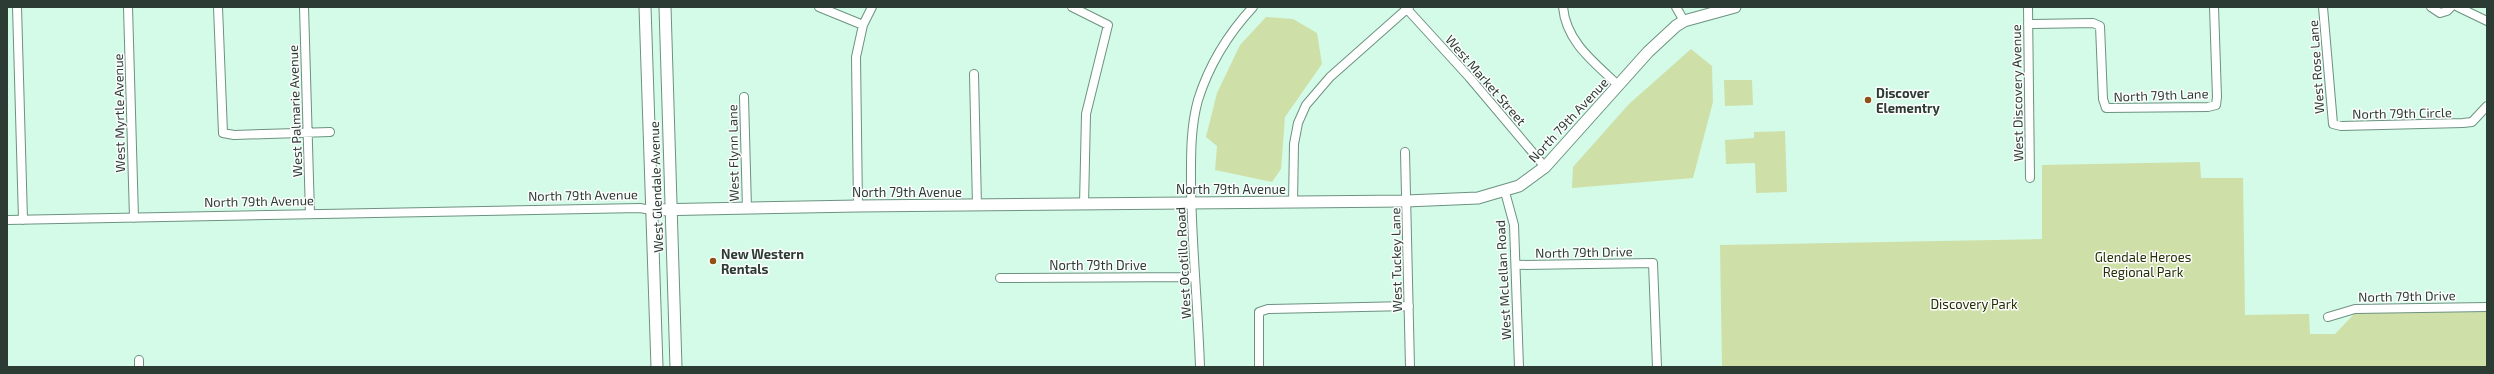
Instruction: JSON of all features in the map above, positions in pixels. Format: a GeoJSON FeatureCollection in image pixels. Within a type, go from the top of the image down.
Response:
{"type":"FeatureCollection","features":[{"type":"Feature","properties":{"kind":"street"},"geometry":{"type":"LineString","coordinates":[[17,7],[24,220]]}},
{"type":"Feature","properties":{"kind":"street","name":"West Myrtle Avenue"},"geometry":{"type":"LineString","coordinates":[[128,7],[134,218]]}},
{"type":"Feature","properties":{"kind":"street"},"geometry":{"type":"LineString","coordinates":[[218,7],[223,132],[234,134],[330,132]]}},
{"type":"Feature","properties":{"kind":"street","name":"West Palmarie Avenue"},"geometry":{"type":"LineString","coordinates":[[304,7],[310,214]]}},
{"type":"Feature","properties":{"kind":"street","name":"West Glendale Avenue"},"geometry":{"type":"LineString","coordinates":[[645,7],[657,367]]}},
{"type":"Feature","properties":{"kind":"street","name":"West Glendale Avenue"},"geometry":{"type":"LineString","coordinates":[[665,7],[676,367]]}},
{"type":"Feature","properties":{"kind":"street"},"geometry":{"type":"LineString","coordinates":[[820,7],[863,25]]}},
{"type":"Feature","properties":{"kind":"street"},"geometry":{"type":"LineString","coordinates":[[858,206],[856,57],[863,25],[872,7]]}},
{"type":"Feature","properties":{"kind":"street"},"geometry":{"type":"LineString","coordinates":[[1072,7],[1108,25],[1086,114],[1084,206]]}},
{"type":"Feature","properties":{"kind":"street","name":"West Ocotillo Road"},"geometry":{"type":"LineString","coordinates":[[1200,367],[1191,203],[1191,150],[1198,102],[1216,56],[1227,38],[1253,7]]}},
{"type":"Feature","properties":{"kind":"street"},"geometry":{"type":"LineString","coordinates":[[1563,7],[1566,25],[1572,38],[1584,52],[1618,85]]}},
{"type":"Feature","properties":{"kind":"street"},"geometry":{"type":"LineString","coordinates":[[1676,7],[1684,21]]}},
{"type":"Feature","properties":{"kind":"street","name":"North 79th Avenue"},"geometry":{"type":"LineString","coordinates":[[7,220],[640,208],[652,210],[671,210],[858,206],[1084,206],[1191,203],[1406,201],[1478,198],[1505,192],[1519,186],[1545,167],[1648,52],[1684,21],[1735,7]]}},
{"type":"Feature","properties":{"kind":"street","name":"West Discovery Avenue"},"geometry":{"type":"LineString","coordinates":[[2028,7],[2030,178]]}},
{"type":"Feature","properties":{"kind":"street","name":"North 79th Lane"},"geometry":{"type":"LineString","coordinates":[[2028,24],[2093,23],[2100,26],[2103,99],[2106,108],[2208,107],[2216,105],[2214,7]]}},
{"type":"Feature","properties":{"kind":"street","name":"West Rose Lane"},"geometry":{"type":"LineString","coordinates":[[2323,7],[2333,124]]}},
{"type":"Feature","properties":{"kind":"street"},"geometry":{"type":"LineString","coordinates":[[2431,7],[2440,13],[2447,11],[2451,7]]}},
{"type":"Feature","properties":{"kind":"street"},"geometry":{"type":"LineString","coordinates":[[2458,7],[2487,21]]}},
{"type":"Feature","properties":{"kind":"street"},"geometry":{"type":"LineString","coordinates":[[1293,203],[1294,144],[1298,123],[1306,105],[1330,77],[1408,8]]}},
{"type":"Feature","properties":{"kind":"street","name":"West Market Street"},"geometry":{"type":"LineString","coordinates":[[1408,8],[1545,167]]}},
{"type":"Feature","properties":{"kind":"street"},"geometry":{"type":"LineString","coordinates":[[974,74],[977,206]]}},
{"type":"Feature","properties":{"kind":"street","name":"West Flynn Lane"},"geometry":{"type":"LineString","coordinates":[[744,97],[747,209]]}},
{"type":"Feature","properties":{"kind":"street","name":"North 79th Circle"},"geometry":{"type":"LineString","coordinates":[[2333,124],[2341,126],[2472,122],[2487,106]]}},
{"type":"Feature","properties":{"kind":"street","name":"West Tuckey Lane"},"geometry":{"type":"LineString","coordinates":[[1405,152],[1410,367]]}},
{"type":"Feature","properties":{"kind":"street","name":"West McLellan Road"},"geometry":{"type":"LineString","coordinates":[[1505,192],[1513,215],[1519,367]]}},
{"type":"Feature","properties":{"kind":"street","name":"North 79th Drive"},"geometry":{"type":"LineString","coordinates":[[1516,265],[1653,263],[1657,367]]}},
{"type":"Feature","properties":{"kind":"street","name":"North 79th Drive"},"geometry":{"type":"LineString","coordinates":[[1000,278],[1195,277]]}},
{"type":"Feature","properties":{"kind":"street"},"geometry":{"type":"LineString","coordinates":[[1259,367],[1259,312],[1268,309],[1409,306]]}},
{"type":"Feature","properties":{"kind":"street","name":"North 79th Drive"},"geometry":{"type":"LineString","coordinates":[[2328,317],[2355,309],[2487,306]]}},
{"type":"Feature","properties":{"kind":"green space"},"geometry":{"type":"Polygon","coordinates":[[[1266,17],[1293,19],[1317,33],[1322,64],[1285,117],[1281,169],[1272,182],[1215,170],[1217,146],[1206,137],[1217,93],[1240,45],[1266,17]]]}},
{"type":"Feature","properties":{"kind":"green space"},"geometry":{"type":"Polygon","coordinates":[[[1691,49],[1712,66],[1713,102],[1693,178],[1572,188],[1573,167],[1629,104],[1691,49]]]}},
{"type":"Feature","properties":{"kind":"green space"},"geometry":{"type":"Polygon","coordinates":[[[1724,80],[1752,80],[1753,105],[1725,106],[1724,80]]]}},
{"type":"Feature","properties":{"kind":"green space"},"geometry":{"type":"Polygon","coordinates":[[[1785,131],[1787,192],[1756,193],[1755,163],[1726,164],[1725,140],[1754,138],[1754,132],[1785,131]]]}},
{"type":"Feature","properties":{"kind":"green space"},"geometry":{"type":"Polygon","coordinates":[[[2200,162],[2201,178],[2243,178],[2245,315],[2309,314],[2310,334],[2335,334],[2355,313],[2487,311],[2487,367],[1722,367],[1720,245],[2042,239],[2042,165],[2200,162]]]}},
{"type":"Feature","properties":{"kind":"place","name":"Discover Elementry"},"geometry":{"type":"Point","coordinates":[1868,100]}},
{"type":"Feature","properties":{"kind":"place","name":"New Western Rentals"},"geometry":{"type":"Point","coordinates":[713,261]}},
{"type":"Feature","properties":{"kind":"park label","name":"Glendale Heroes Regional Park"},"geometry":{"type":"Point","coordinates":[2143,264]}},
{"type":"Feature","properties":{"kind":"park label","name":"Discovery Park"},"geometry":{"type":"Point","coordinates":[1974,304]}}]}
